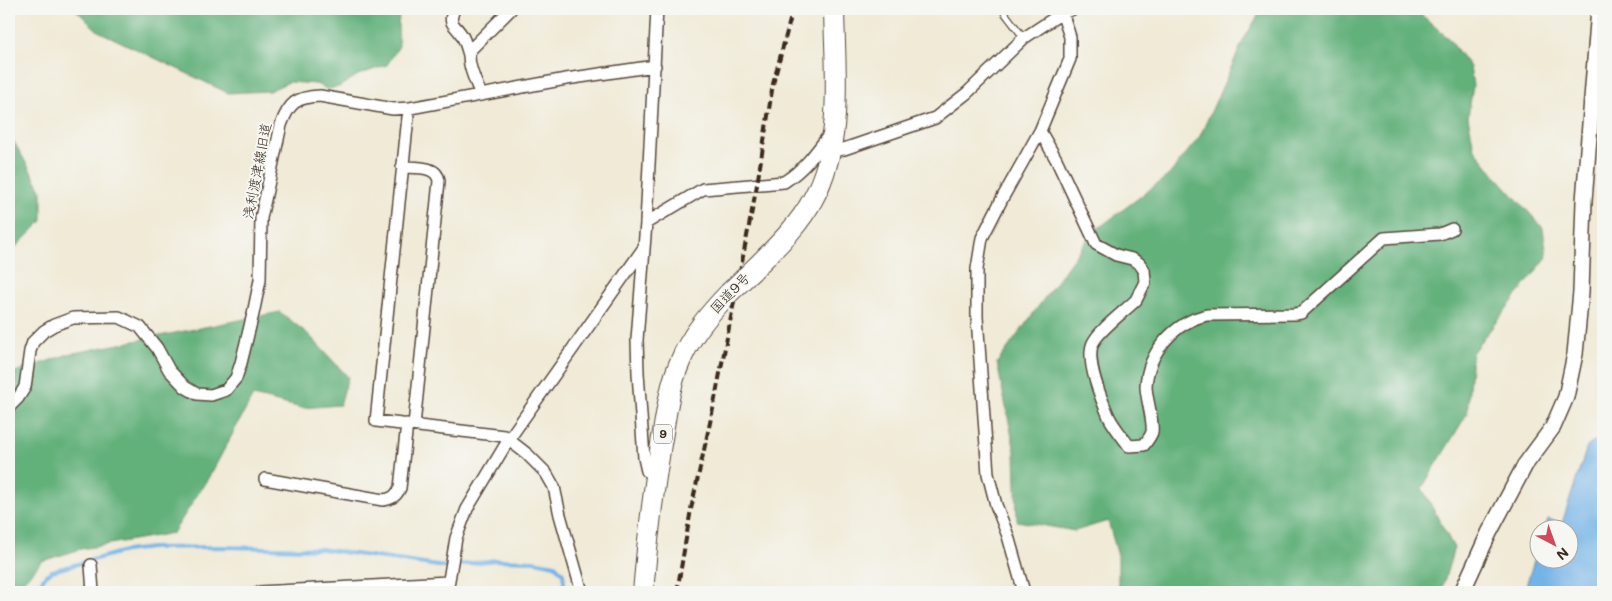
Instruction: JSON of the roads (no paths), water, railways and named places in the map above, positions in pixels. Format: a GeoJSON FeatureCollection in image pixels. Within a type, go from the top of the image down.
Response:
{"type":"FeatureCollection","features":[{"type":"Feature","properties":{"kind":"highway","name":"国道9号"},"geometry":{"type":"LineString","coordinates":[[643,592],[656,475],[670,391],[686,348],[705,320],[728,293],[792,231],[813,199],[827,168],[834,127],[834,9]]}},
{"type":"Feature","properties":{"kind":"street"},"geometry":{"type":"LineString","coordinates":[[454,9],[450,18],[451,23],[461,33],[467,47],[481,95]]}},
{"type":"Feature","properties":{"kind":"street"},"geometry":{"type":"LineString","coordinates":[[469,55],[475,44],[511,9]]}},
{"type":"Feature","properties":{"kind":"street"},"geometry":{"type":"LineString","coordinates":[[656,475],[648,471],[644,458],[637,340],[646,223],[657,9]]}},
{"type":"Feature","properties":{"kind":"street"},"geometry":{"type":"LineString","coordinates":[[1462,592],[1489,534],[1525,465],[1553,427],[1566,397],[1575,354],[1581,292],[1584,201],[1599,9]]}},
{"type":"Feature","properties":{"kind":"street"},"geometry":{"type":"LineString","coordinates":[[830,151],[859,145],[935,118],[967,93],[1024,38],[1065,10],[1070,37],[1070,59],[1040,131],[982,238],[977,269],[977,309],[988,474],[1024,592]]}},
{"type":"Feature","properties":{"kind":"street","name":"浅利渡津線旧道"},"geometry":{"type":"LineString","coordinates":[[9,407],[25,387],[33,342],[54,325],[73,318],[119,317],[140,327],[157,348],[169,370],[185,387],[198,394],[212,395],[226,390],[236,378],[253,314],[260,280],[261,218],[281,125],[290,106],[300,99],[320,96],[393,109],[410,108],[621,70],[655,66]]}},
{"type":"Feature","properties":{"kind":"street"},"geometry":{"type":"LineString","coordinates":[[408,117],[376,421],[504,436],[510,439],[541,467],[554,487],[582,592]]}},
{"type":"Feature","properties":{"kind":"street"},"geometry":{"type":"LineString","coordinates":[[646,223],[703,189],[784,182],[812,159],[834,127]]}},
{"type":"Feature","properties":{"kind":"street"},"geometry":{"type":"LineString","coordinates":[[1040,131],[1056,159],[1096,244],[1116,255],[1140,263],[1144,270],[1145,282],[1136,300],[1098,336],[1092,345],[1092,368],[1110,418],[1129,446],[1144,445],[1152,432],[1146,386],[1152,362],[1161,345],[1176,329],[1194,318],[1207,315],[1301,313],[1384,238],[1440,234],[1452,229]]}},
{"type":"Feature","properties":{"kind":"street"},"geometry":{"type":"LineString","coordinates":[[265,480],[323,488],[383,500],[395,497],[400,488],[411,425],[439,181],[438,174],[433,170],[402,167]]}},
{"type":"Feature","properties":{"kind":"street"},"geometry":{"type":"LineString","coordinates":[[259,592],[447,587],[456,538],[467,509],[510,439],[644,248]]}},
{"type":"Feature","properties":{"kind":"street"},"geometry":{"type":"LineString","coordinates":[[91,565],[93,592]]}},
{"type":"Feature","properties":{"kind":"lane"},"geometry":{"type":"LineString","coordinates":[[1004,12],[1024,38]]}},
{"type":"Feature","properties":{"kind":"water"},"geometry":{"type":"Polygon","coordinates":[[[1603,435],[1603,592],[1524,592],[1532,568],[1580,568],[1580,518],[1564,518],[1587,447],[1603,435]]]}},
{"type":"Feature","properties":{"kind":"waterway"},"geometry":{"type":"LineString","coordinates":[[34,592],[46,575],[52,571],[125,551],[152,548],[219,547],[321,549],[445,567],[495,560],[534,561],[555,565],[563,573],[565,592]]}},
{"type":"Feature","properties":{"kind":"railway"},"geometry":{"type":"LineString","coordinates":[[677,592],[691,509],[713,409],[757,185],[773,84],[793,9]]}}]}
